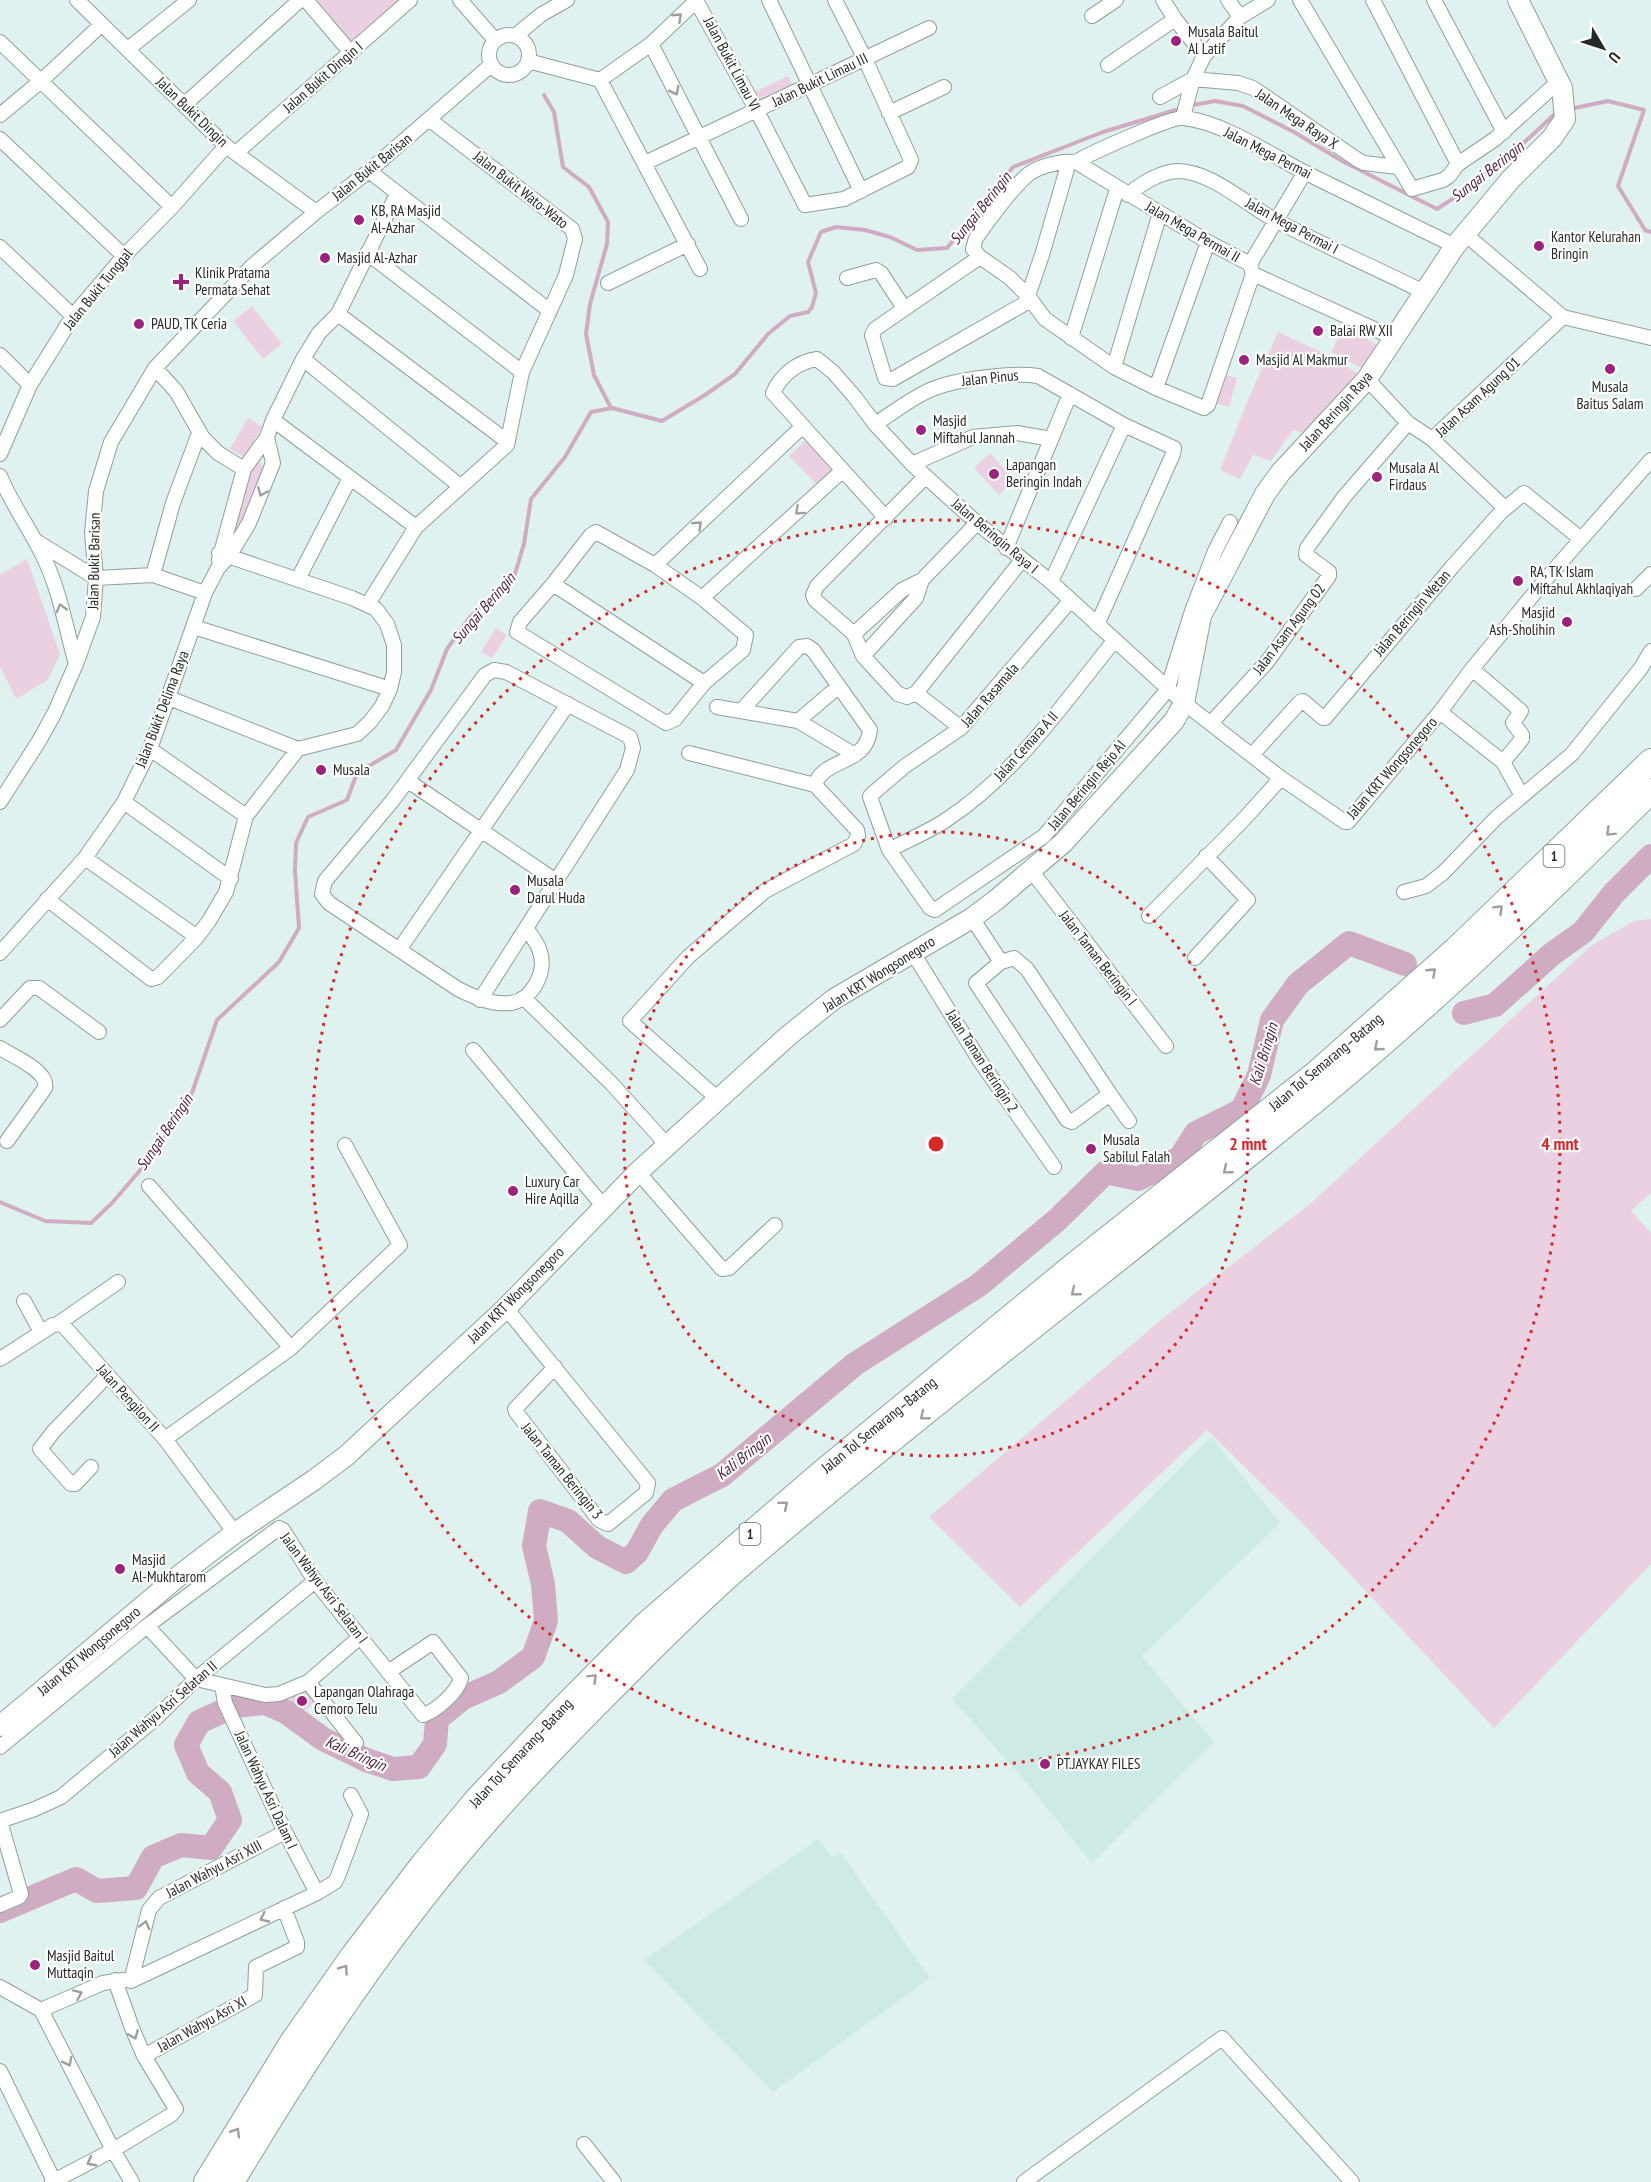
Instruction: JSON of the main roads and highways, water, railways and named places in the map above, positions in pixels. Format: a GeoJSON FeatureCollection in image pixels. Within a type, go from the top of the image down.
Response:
{"type":"FeatureCollection","features":[{"type":"Feature","properties":{"kind":"highway","name":"Jalan Tol Semarang–Batang"},"geometry":{"type":"LineString","coordinates":[[232,2182],[311,2054],[370,1969],[439,1877],[550,1752],[663,1638],[739,1567],[1091,1279],[1327,1091],[1462,958],[1651,761]]}},
{"type":"Feature","properties":{"kind":"highway","name":"Jalan Tol Semarang–Batang"},"geometry":{"type":"LineString","coordinates":[[1462,958],[1587,854],[1651,790]]}},
{"type":"Feature","properties":{"kind":"highway","name":"Jalan Tol Semarang–Batang"},"geometry":{"type":"LineString","coordinates":[[206,2182],[292,2042],[354,1954],[423,1864],[493,1782],[646,1624],[820,1473],[1076,1264],[1315,1074],[1415,1002]]}},
{"type":"Feature","properties":{"kind":"waterway"},"geometry":{"type":"LineString","coordinates":[[544,95],[554,112],[563,167],[589,187],[608,222],[607,244],[590,304],[586,334],[594,375],[611,408]]}},
{"type":"Feature","properties":{"kind":"waterway","name":"Sungai Beringin"},"geometry":{"type":"LineString","coordinates":[[1193,105],[1215,101],[1243,106],[1294,132],[1342,161],[1437,209],[1500,164],[1557,112]]}},
{"type":"Feature","properties":{"kind":"waterway","name":"Sungai Beringin"},"geometry":{"type":"LineString","coordinates":[[1570,109],[1608,101],[1644,110],[1618,186],[1645,230],[1651,232]]}},
{"type":"Feature","properties":{"kind":"waterway","name":"Sungai Beringin"},"geometry":{"type":"LineString","coordinates":[[0,1202],[45,1221],[91,1223],[112,1203],[149,1160],[192,1093],[217,1020],[279,962],[299,928],[295,871],[296,843],[308,817],[347,800],[357,773],[396,750],[431,690],[447,649],[470,617],[514,577],[524,544],[531,499],[565,457],[591,412],[612,408],[662,421],[735,374],[768,334],[790,316],[808,312],[812,307],[816,293],[808,262],[821,232],[836,227],[865,230],[890,237],[917,250],[947,248],[1013,167],[1103,132],[1179,109]]}},
{"type":"Feature","properties":{"kind":"waterway","name":"Kali Bringin"},"geometry":{"type":"LineString","coordinates":[[1464,1013],[1495,1005],[1552,954],[1583,932],[1614,893],[1651,856]]}},
{"type":"Feature","properties":{"kind":"waterway","name":"Kali Bringin"},"geometry":{"type":"LineString","coordinates":[[0,1911],[76,1879],[97,1891],[136,1888],[153,1857],[181,1845],[211,1848],[230,1820],[220,1792],[198,1773],[186,1745],[199,1722],[234,1706],[265,1703],[286,1712],[323,1739],[366,1760],[393,1769],[419,1767],[435,1744],[437,1719],[463,1698],[499,1682],[533,1657],[546,1621],[543,1584],[534,1546],[540,1511],[568,1521],[597,1547],[626,1562],[637,1552],[652,1525],[673,1500],[722,1475],[855,1364],[979,1285],[1057,1220],[1106,1172],[1138,1179],[1180,1158],[1196,1133],[1242,1110],[1259,1075],[1272,1020],[1298,984],[1349,943],[1405,964]]}},
{"type":"Feature","properties":{"kind":"place","name":"Musala Baitul Al Latif"},"geometry":{"type":"Point","coordinates":[1176,41]}},
{"type":"Feature","properties":{"kind":"place","name":"KB, RA Masjid Al-Azhar"},"geometry":{"type":"Point","coordinates":[359,220]}},
{"type":"Feature","properties":{"kind":"place","name":"Kantor Kelurahan Bringin"},"geometry":{"type":"Point","coordinates":[1539,246]}},
{"type":"Feature","properties":{"kind":"place","name":"Masjid Al-Azhar"},"geometry":{"type":"Point","coordinates":[325,258]}},
{"type":"Feature","properties":{"kind":"place","name":"Klinik Pratama Permata Sehat"},"geometry":{"type":"Point","coordinates":[181,282]}},
{"type":"Feature","properties":{"kind":"place","name":"PAUD, TK Ceria"},"geometry":{"type":"Point","coordinates":[139,324]}},
{"type":"Feature","properties":{"kind":"place","name":"Balai RW XII"},"geometry":{"type":"Point","coordinates":[1318,331]}},
{"type":"Feature","properties":{"kind":"place","name":"Masjid Al Makmur"},"geometry":{"type":"Point","coordinates":[1244,360]}},
{"type":"Feature","properties":{"kind":"place","name":"Musala Baitus Salam"},"geometry":{"type":"Point","coordinates":[1610,369]}},
{"type":"Feature","properties":{"kind":"place","name":"Masjid Miftahul Jannah"},"geometry":{"type":"Point","coordinates":[921,430]}},
{"type":"Feature","properties":{"kind":"place","name":"Lapangan Beringin Indah"},"geometry":{"type":"Point","coordinates":[994,474]}},
{"type":"Feature","properties":{"kind":"place","name":"Musala Al Firdaus"},"geometry":{"type":"Point","coordinates":[1377,477]}},
{"type":"Feature","properties":{"kind":"place","name":"RA, TK Islam Miftahul Akhlaqiyah"},"geometry":{"type":"Point","coordinates":[1518,581]}},
{"type":"Feature","properties":{"kind":"place","name":"Masjid Ash-Sholihin"},"geometry":{"type":"Point","coordinates":[1567,622]}},
{"type":"Feature","properties":{"kind":"place","name":"Musala"},"geometry":{"type":"Point","coordinates":[321,770]}},
{"type":"Feature","properties":{"kind":"place","name":"Musala Darul Huda"},"geometry":{"type":"Point","coordinates":[515,890]}},
{"type":"Feature","properties":{"kind":"place","name":"Musala Sabilul Falah"},"geometry":{"type":"Point","coordinates":[1091,1149]}},
{"type":"Feature","properties":{"kind":"place","name":"Luxury Car Hire Aqilla"},"geometry":{"type":"Point","coordinates":[513,1191]}},
{"type":"Feature","properties":{"kind":"place","name":"Masjid Al-Mukhtarom"},"geometry":{"type":"Point","coordinates":[120,1569]}},
{"type":"Feature","properties":{"kind":"place","name":"Lapangan Olahraga Cemoro Telu"},"geometry":{"type":"Point","coordinates":[302,1701]}},
{"type":"Feature","properties":{"kind":"place","name":"PT.JAYKAY FILES"},"geometry":{"type":"Point","coordinates":[1045,1764]}},
{"type":"Feature","properties":{"kind":"place","name":"Masjid Baitul Muttaqin"},"geometry":{"type":"Point","coordinates":[35,1965]}}]}
